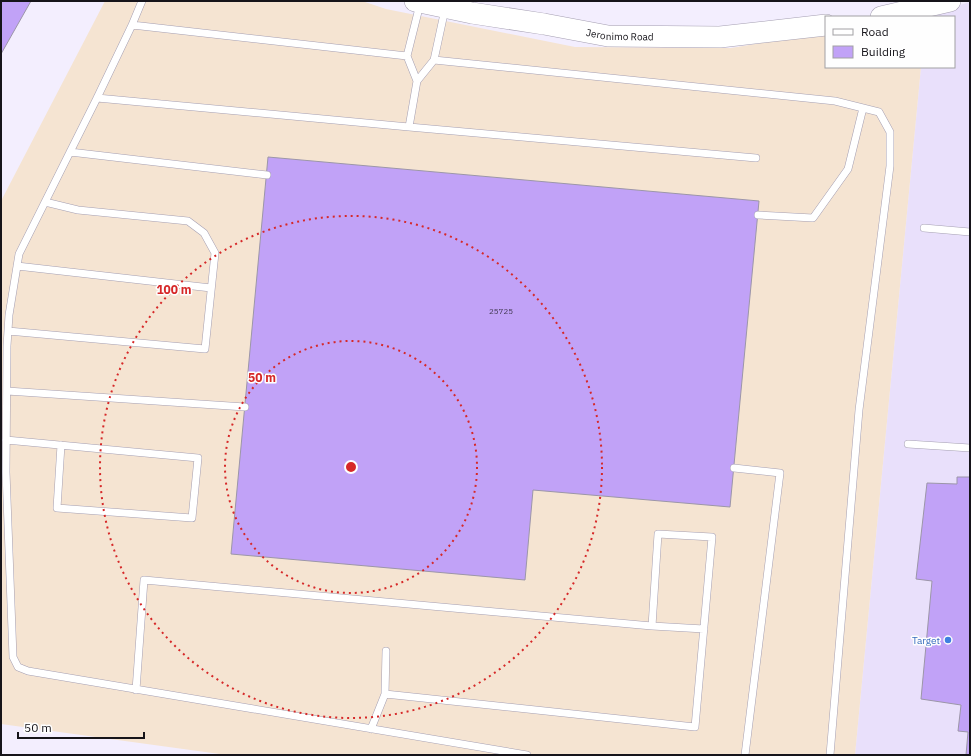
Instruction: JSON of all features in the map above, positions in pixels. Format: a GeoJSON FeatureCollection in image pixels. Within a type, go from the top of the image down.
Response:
{"type":"FeatureCollection","features":[{"type":"Feature","properties":{"kind":"main road"},"geometry":{"type":"LineString","coordinates":[[885,16],[950,1]]}},
{"type":"Feature","properties":{"kind":"main road","name":"Jeronimo Road"},"geometry":{"type":"LineString","coordinates":[[418,2],[472,13],[608,36],[720,37],[825,25]]}},
{"type":"Feature","properties":{"kind":"lane"},"geometry":{"type":"LineString","coordinates":[[142,1],[97,98],[19,254],[9,315],[6,440],[13,656],[18,667],[28,671],[136,690],[528,755]]}},
{"type":"Feature","properties":{"kind":"lane"},"geometry":{"type":"LineString","coordinates":[[409,127],[416,81],[407,56],[418,2]]}},
{"type":"Feature","properties":{"kind":"lane"},"geometry":{"type":"LineString","coordinates":[[416,81],[434,60],[445,8]]}},
{"type":"Feature","properties":{"kind":"lane"},"geometry":{"type":"LineString","coordinates":[[132,25],[407,56]]}},
{"type":"Feature","properties":{"kind":"lane"},"geometry":{"type":"LineString","coordinates":[[434,60],[835,101],[879,112],[890,132],[890,166],[858,410],[830,755]]}},
{"type":"Feature","properties":{"kind":"lane"},"geometry":{"type":"LineString","coordinates":[[97,98],[756,158]]}},
{"type":"Feature","properties":{"kind":"lane"},"geometry":{"type":"LineString","coordinates":[[758,215],[813,218],[848,169],[863,108]]}},
{"type":"Feature","properties":{"kind":"lane"},"geometry":{"type":"LineString","coordinates":[[70,152],[267,176]]}},
{"type":"Feature","properties":{"kind":"lane"},"geometry":{"type":"LineString","coordinates":[[8,331],[205,349],[215,253],[204,234],[188,221],[78,210],[45,202]]}},
{"type":"Feature","properties":{"kind":"lane"},"geometry":{"type":"LineString","coordinates":[[924,228],[970,232]]}},
{"type":"Feature","properties":{"kind":"lane"},"geometry":{"type":"LineString","coordinates":[[17,266],[211,288]]}},
{"type":"Feature","properties":{"kind":"lane"},"geometry":{"type":"LineString","coordinates":[[7,391],[245,407]]}},
{"type":"Feature","properties":{"kind":"lane"},"geometry":{"type":"LineString","coordinates":[[6,440],[61,445],[198,458],[192,518],[57,508],[61,445]]}},
{"type":"Feature","properties":{"kind":"lane"},"geometry":{"type":"LineString","coordinates":[[908,444],[970,448]]}},
{"type":"Feature","properties":{"kind":"lane"},"geometry":{"type":"LineString","coordinates":[[734,468],[780,473],[745,755]]}},
{"type":"Feature","properties":{"kind":"lane"},"geometry":{"type":"LineString","coordinates":[[385,694],[695,727],[712,537],[658,534],[652,626]]}},
{"type":"Feature","properties":{"kind":"lane"},"geometry":{"type":"LineString","coordinates":[[136,690],[144,580],[704,630]]}},
{"type":"Feature","properties":{"kind":"lane"},"geometry":{"type":"LineString","coordinates":[[371,729],[385,694],[386,651]]}},
{"type":"Feature","properties":{"kind":"shaded area"},"geometry":{"type":"Polygon","coordinates":[[[105,1],[362,1],[386,9],[575,47],[731,48],[825,32],[825,68],[921,68],[855,755],[227,755],[1,724],[1,201],[105,1]]]}},
{"type":"Feature","properties":{"kind":"shaded area"},"geometry":{"type":"Polygon","coordinates":[[[970,2],[970,755],[855,755],[921,68],[955,68],[955,16],[926,15],[970,2]]]}},
{"type":"Feature","properties":{"kind":"building"},"geometry":{"type":"Polygon","coordinates":[[[1,1],[31,1],[1,54],[1,1]]]}},
{"type":"Feature","properties":{"kind":"building"},"geometry":{"type":"Polygon","coordinates":[[[268,157],[759,201],[730,507],[533,490],[525,580],[231,554],[268,157]]]}},
{"type":"Feature","properties":{"kind":"building","name":"Target"},"geometry":{"type":"Polygon","coordinates":[[[957,477],[970,477],[970,755],[966,755],[968,732],[958,731],[961,705],[921,699],[932,581],[916,579],[927,483],[957,484],[957,477]]]}},
{"type":"Feature","properties":{"kind":"place","name":"Target"},"geometry":{"type":"Point","coordinates":[948,640]}}]}
